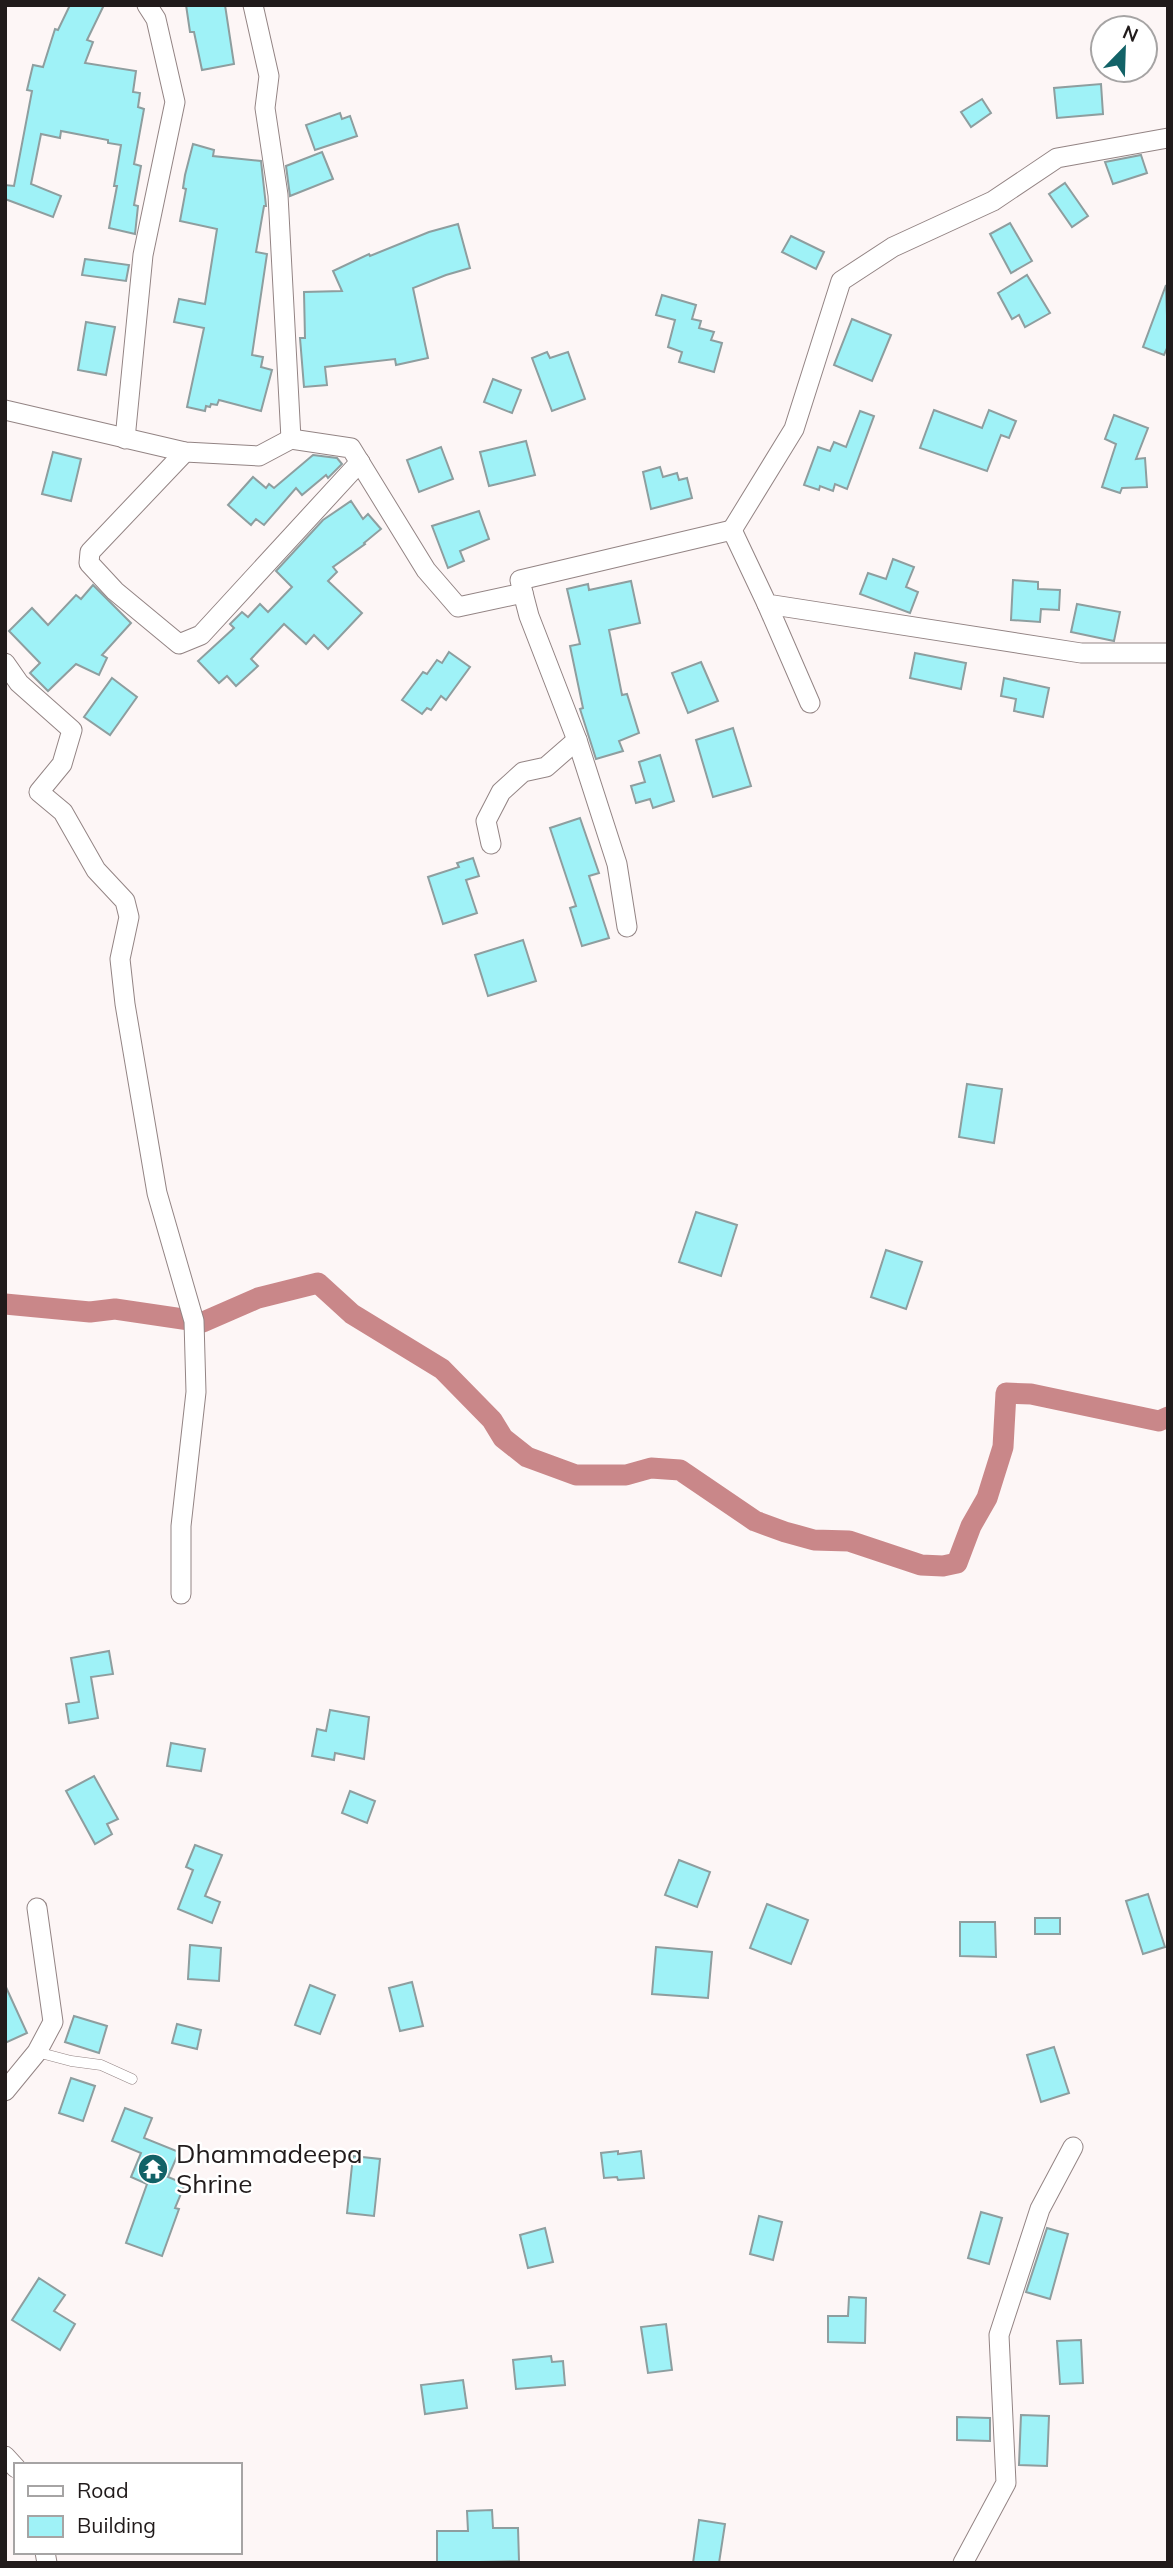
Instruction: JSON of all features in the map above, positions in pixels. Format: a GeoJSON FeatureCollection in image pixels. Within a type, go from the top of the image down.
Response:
{"type":"FeatureCollection","features":[{"type":"Feature","properties":{"kind":"street"},"geometry":{"type":"LineString","coordinates":[[125,439],[143,255],[175,102],[156,19],[147,5]]}},
{"type":"Feature","properties":{"kind":"street"},"geometry":{"type":"LineString","coordinates":[[253,5],[269,76],[265,108],[278,195],[291,439]]}},
{"type":"Feature","properties":{"kind":"street"},"geometry":{"type":"LineString","coordinates":[[627,927],[617,864],[577,740],[529,616],[520,580],[732,530],[794,429],[841,281],[892,247],[993,201],[1057,158],[1168,138]]}},
{"type":"Feature","properties":{"kind":"street"},"geometry":{"type":"LineString","coordinates":[[5,410],[185,452],[259,456],[291,439],[351,447],[426,570],[458,607],[523,593]]}},
{"type":"Feature","properties":{"kind":"street"},"geometry":{"type":"LineString","coordinates":[[185,452],[89,552],[89,563],[115,591],[179,644],[201,635],[360,462]]}},
{"type":"Feature","properties":{"kind":"street"},"geometry":{"type":"LineString","coordinates":[[732,530],[810,703]]}},
{"type":"Feature","properties":{"kind":"street"},"geometry":{"type":"LineString","coordinates":[[767,604],[1081,653],[1168,653]]}},
{"type":"Feature","properties":{"kind":"street"},"geometry":{"type":"LineString","coordinates":[[5,663],[19,682],[72,730],[62,764],[39,792],[63,812],[96,870],[125,901],[129,917],[120,959],[125,1004],[158,1193],[194,1321],[196,1392],[181,1526],[181,1594]]}},
{"type":"Feature","properties":{"kind":"street"},"geometry":{"type":"LineString","coordinates":[[491,844],[486,821],[501,792],[523,772],[546,767],[577,740]]}},
{"type":"Feature","properties":{"kind":"street"},"geometry":{"type":"LineString","coordinates":[[5,2091],[37,2052],[53,2022],[37,1909]]}},
{"type":"Feature","properties":{"kind":"street"},"geometry":{"type":"LineString","coordinates":[[963,2563],[1006,2483],[999,2335],[1040,2209],[1073,2147]]}},
{"type":"Feature","properties":{"kind":"lane"},"geometry":{"type":"LineString","coordinates":[[37,2052],[101,2065],[132,2079]]}},
{"type":"Feature","properties":{"kind":"building"},"geometry":{"type":"Polygon","coordinates":[[[70,5],[104,5],[87,40],[93,42],[85,63],[136,71],[133,92],[140,93],[138,107],[144,109],[134,164],[141,166],[134,205],[138,206],[135,234],[109,228],[121,145],[108,143],[108,140],[61,131],[60,138],[41,134],[31,184],[61,196],[53,217],[5,199],[5,185],[14,186],[32,91],[27,90],[33,65],[43,67],[55,29],[58,30],[70,5]]]}},
{"type":"Feature","properties":{"kind":"building"},"geometry":{"type":"Polygon","coordinates":[[[186,5],[225,5],[234,64],[202,70],[194,32],[190,32],[186,5]]]}},
{"type":"Feature","properties":{"kind":"building"},"geometry":{"type":"Polygon","coordinates":[[[1101,84],[1103,114],[1057,118],[1054,88],[1101,84]]]}},
{"type":"Feature","properties":{"kind":"building"},"geometry":{"type":"Polygon","coordinates":[[[982,99],[991,113],[971,127],[961,112],[982,99]]]}},
{"type":"Feature","properties":{"kind":"building"},"geometry":{"type":"Polygon","coordinates":[[[340,113],[342,119],[350,116],[357,136],[315,150],[306,125],[340,113]]]}},
{"type":"Feature","properties":{"kind":"building"},"geometry":{"type":"Polygon","coordinates":[[[193,144],[214,150],[213,156],[261,161],[266,206],[256,252],[267,254],[252,355],[263,357],[261,367],[272,370],[261,411],[219,400],[217,405],[206,406],[205,411],[187,407],[204,328],[174,322],[179,299],[205,304],[217,229],[180,221],[186,189],[183,188],[185,175],[193,144]]]}},
{"type":"Feature","properties":{"kind":"building"},"geometry":{"type":"Polygon","coordinates":[[[322,152],[333,179],[290,196],[286,166],[322,152]]]}},
{"type":"Feature","properties":{"kind":"building"},"geometry":{"type":"Polygon","coordinates":[[[1141,155],[1147,173],[1113,184],[1105,162],[1141,155]]]}},
{"type":"Feature","properties":{"kind":"building"},"geometry":{"type":"Polygon","coordinates":[[[1065,183],[1088,216],[1072,227],[1049,194],[1065,183]]]}},
{"type":"Feature","properties":{"kind":"building"},"geometry":{"type":"Polygon","coordinates":[[[1010,223],[1032,261],[1011,273],[990,234],[1010,223]]]}},
{"type":"Feature","properties":{"kind":"building"},"geometry":{"type":"Polygon","coordinates":[[[458,224],[470,268],[413,288],[428,358],[396,365],[395,359],[325,367],[327,385],[304,387],[300,338],[305,338],[304,292],[342,291],[333,271],[369,254],[370,256],[429,232],[458,224]]]}},
{"type":"Feature","properties":{"kind":"building"},"geometry":{"type":"Polygon","coordinates":[[[791,236],[824,252],[816,269],[782,252],[791,236]]]}},
{"type":"Feature","properties":{"kind":"building"},"geometry":{"type":"Polygon","coordinates":[[[85,259],[129,265],[126,281],[82,275],[85,259]]]}},
{"type":"Feature","properties":{"kind":"building"},"geometry":{"type":"Polygon","coordinates":[[[1027,275],[1050,313],[1025,327],[1019,315],[1012,319],[998,293],[1027,275]]]}},
{"type":"Feature","properties":{"kind":"building"},"geometry":{"type":"Polygon","coordinates":[[[1166,285],[1168,346],[1164,355],[1143,347],[1166,285]]]}},
{"type":"Feature","properties":{"kind":"building"},"geometry":{"type":"Polygon","coordinates":[[[662,295],[696,305],[692,319],[701,321],[699,328],[714,332],[711,340],[722,343],[714,372],[679,362],[682,352],[668,347],[675,320],[656,315],[662,295]]]}},
{"type":"Feature","properties":{"kind":"building"},"geometry":{"type":"Polygon","coordinates":[[[852,319],[891,335],[872,381],[834,365],[852,319]]]}},
{"type":"Feature","properties":{"kind":"building"},"geometry":{"type":"Polygon","coordinates":[[[86,322],[115,327],[106,375],[78,370],[86,322]]]}},
{"type":"Feature","properties":{"kind":"building"},"geometry":{"type":"Polygon","coordinates":[[[547,352],[550,358],[568,352],[585,399],[552,411],[532,358],[547,352]]]}},
{"type":"Feature","properties":{"kind":"building"},"geometry":{"type":"Polygon","coordinates":[[[493,379],[521,390],[512,413],[484,402],[493,379]]]}},
{"type":"Feature","properties":{"kind":"building"},"geometry":{"type":"Polygon","coordinates":[[[934,410],[982,428],[989,410],[1016,421],[1009,438],[1001,435],[987,471],[920,448],[934,410]]]}},
{"type":"Feature","properties":{"kind":"building"},"geometry":{"type":"Polygon","coordinates":[[[860,411],[874,416],[847,489],[835,484],[833,491],[820,486],[819,490],[804,485],[818,447],[830,451],[834,442],[846,447],[860,411]]]}},
{"type":"Feature","properties":{"kind":"building"},"geometry":{"type":"Polygon","coordinates":[[[1114,415],[1148,428],[1136,459],[1145,458],[1147,487],[1122,488],[1120,493],[1102,487],[1116,444],[1105,439],[1114,415]]]}},
{"type":"Feature","properties":{"kind":"building"},"geometry":{"type":"Polygon","coordinates":[[[526,441],[535,475],[489,486],[480,452],[526,441]]]}},
{"type":"Feature","properties":{"kind":"building"},"geometry":{"type":"Polygon","coordinates":[[[441,447],[453,479],[419,492],[407,460],[441,447]]]}},
{"type":"Feature","properties":{"kind":"building"},"geometry":{"type":"Polygon","coordinates":[[[53,452],[81,459],[71,501],[42,494],[53,452]]]}},
{"type":"Feature","properties":{"kind":"building"},"geometry":{"type":"Polygon","coordinates":[[[313,455],[337,458],[342,464],[328,478],[326,475],[302,495],[296,488],[264,525],[256,519],[251,525],[228,505],[253,477],[266,488],[269,484],[274,488],[313,455]]]}},
{"type":"Feature","properties":{"kind":"building"},"geometry":{"type":"Polygon","coordinates":[[[660,467],[663,477],[677,473],[679,480],[687,478],[692,498],[651,509],[643,472],[660,467]]]}},
{"type":"Feature","properties":{"kind":"building"},"geometry":{"type":"Polygon","coordinates":[[[351,501],[363,519],[368,514],[381,529],[333,567],[337,572],[328,581],[362,613],[328,649],[314,635],[306,644],[284,624],[251,659],[258,666],[236,686],[227,676],[219,683],[198,661],[234,628],[230,624],[242,612],[248,617],[260,604],[268,612],[292,587],[276,571],[323,520],[351,501]]]}},
{"type":"Feature","properties":{"kind":"building"},"geometry":{"type":"Polygon","coordinates":[[[479,511],[489,539],[460,551],[464,561],[448,568],[432,526],[479,511]]]}},
{"type":"Feature","properties":{"kind":"building"},"geometry":{"type":"Polygon","coordinates":[[[893,559],[914,567],[906,587],[918,592],[910,613],[860,594],[868,573],[886,579],[893,559]]]}},
{"type":"Feature","properties":{"kind":"building"},"geometry":{"type":"Polygon","coordinates":[[[1013,580],[1038,582],[1038,589],[1060,590],[1059,610],[1041,609],[1040,622],[1011,620],[1013,580]]]}},
{"type":"Feature","properties":{"kind":"building"},"geometry":{"type":"Polygon","coordinates":[[[631,581],[640,623],[609,630],[622,695],[627,694],[639,733],[619,741],[623,751],[596,759],[580,709],[583,708],[570,646],[580,644],[567,589],[588,584],[589,590],[631,581]]]}},
{"type":"Feature","properties":{"kind":"building"},"geometry":{"type":"Polygon","coordinates":[[[93,585],[131,623],[102,655],[107,658],[99,675],[76,664],[48,691],[30,673],[40,663],[9,631],[32,608],[48,625],[76,595],[81,599],[93,585]]]}},
{"type":"Feature","properties":{"kind":"building"},"geometry":{"type":"Polygon","coordinates":[[[1077,604],[1120,612],[1114,641],[1071,632],[1077,604]]]}},
{"type":"Feature","properties":{"kind":"building"},"geometry":{"type":"Polygon","coordinates":[[[449,652],[470,667],[446,700],[441,696],[431,710],[427,708],[422,714],[402,700],[423,672],[427,674],[437,660],[442,663],[449,652]]]}},
{"type":"Feature","properties":{"kind":"building"},"geometry":{"type":"Polygon","coordinates":[[[915,653],[966,663],[961,689],[910,678],[915,653]]]}},
{"type":"Feature","properties":{"kind":"building"},"geometry":{"type":"Polygon","coordinates":[[[701,662],[718,701],[688,713],[672,673],[701,662]]]}},
{"type":"Feature","properties":{"kind":"building"},"geometry":{"type":"Polygon","coordinates":[[[112,678],[137,697],[110,735],[84,717],[112,678]]]}},
{"type":"Feature","properties":{"kind":"building"},"geometry":{"type":"Polygon","coordinates":[[[1004,678],[1049,688],[1043,717],[1014,711],[1016,699],[1001,696],[1004,678]]]}},
{"type":"Feature","properties":{"kind":"building"},"geometry":{"type":"Polygon","coordinates":[[[733,728],[751,786],[713,797],[696,740],[733,728]]]}},
{"type":"Feature","properties":{"kind":"building"},"geometry":{"type":"Polygon","coordinates":[[[660,755],[674,801],[653,808],[650,799],[636,803],[631,786],[645,782],[639,762],[660,755]]]}},
{"type":"Feature","properties":{"kind":"building"},"geometry":{"type":"Polygon","coordinates":[[[580,818],[599,873],[589,876],[609,938],[582,946],[570,908],[576,906],[550,828],[580,818]]]}},
{"type":"Feature","properties":{"kind":"building"},"geometry":{"type":"Polygon","coordinates":[[[473,858],[479,876],[466,880],[477,913],[443,924],[428,877],[459,867],[457,863],[473,858]]]}},
{"type":"Feature","properties":{"kind":"building"},"geometry":{"type":"Polygon","coordinates":[[[523,940],[536,981],[488,996],[475,955],[523,940]]]}},
{"type":"Feature","properties":{"kind":"building"},"geometry":{"type":"Polygon","coordinates":[[[967,1084],[1002,1089],[994,1143],[959,1137],[967,1084]]]}},
{"type":"Feature","properties":{"kind":"building"},"geometry":{"type":"Polygon","coordinates":[[[696,1212],[737,1225],[721,1276],[679,1262],[696,1212]]]}},
{"type":"Feature","properties":{"kind":"building"},"geometry":{"type":"Polygon","coordinates":[[[886,1250],[922,1262],[906,1309],[871,1297],[886,1250]]]}},
{"type":"Feature","properties":{"kind":"building"},"geometry":{"type":"Polygon","coordinates":[[[109,1651],[113,1674],[91,1677],[98,1718],[69,1723],[66,1704],[79,1702],[71,1658],[109,1651]]]}},
{"type":"Feature","properties":{"kind":"building"},"geometry":{"type":"Polygon","coordinates":[[[330,1710],[369,1717],[364,1759],[335,1753],[334,1760],[312,1756],[317,1729],[326,1731],[330,1710]]]}},
{"type":"Feature","properties":{"kind":"building"},"geometry":{"type":"Polygon","coordinates":[[[171,1743],[205,1749],[201,1771],[167,1766],[171,1743]]]}},
{"type":"Feature","properties":{"kind":"building"},"geometry":{"type":"Polygon","coordinates":[[[94,1776],[118,1819],[107,1824],[112,1834],[95,1844],[66,1791],[94,1776]]]}},
{"type":"Feature","properties":{"kind":"building"},"geometry":{"type":"Polygon","coordinates":[[[350,1791],[375,1801],[367,1823],[342,1813],[350,1791]]]}},
{"type":"Feature","properties":{"kind":"building"},"geometry":{"type":"Polygon","coordinates":[[[195,1845],[222,1855],[205,1896],[220,1902],[212,1923],[178,1909],[193,1870],[186,1867],[195,1845]]]}},
{"type":"Feature","properties":{"kind":"building"},"geometry":{"type":"Polygon","coordinates":[[[679,1860],[710,1872],[697,1907],[665,1895],[679,1860]]]}},
{"type":"Feature","properties":{"kind":"building"},"geometry":{"type":"Polygon","coordinates":[[[1148,1894],[1165,1947],[1143,1954],[1126,1901],[1148,1894]]]}},
{"type":"Feature","properties":{"kind":"building"},"geometry":{"type":"Polygon","coordinates":[[[767,1904],[808,1920],[791,1964],[750,1948],[767,1904]]]}},
{"type":"Feature","properties":{"kind":"building"},"geometry":{"type":"Polygon","coordinates":[[[1035,1918],[1060,1918],[1060,1934],[1035,1934],[1035,1918]]]}},
{"type":"Feature","properties":{"kind":"building"},"geometry":{"type":"Polygon","coordinates":[[[960,1922],[995,1922],[996,1957],[960,1956],[960,1922]]]}},
{"type":"Feature","properties":{"kind":"building"},"geometry":{"type":"Polygon","coordinates":[[[190,1945],[221,1948],[219,1981],[188,1979],[190,1945]]]}},
{"type":"Feature","properties":{"kind":"building"},"geometry":{"type":"Polygon","coordinates":[[[656,1947],[712,1952],[708,1998],[652,1994],[656,1947]]]}},
{"type":"Feature","properties":{"kind":"building"},"geometry":{"type":"Polygon","coordinates":[[[412,1982],[423,2026],[400,2031],[389,1988],[412,1982]]]}},
{"type":"Feature","properties":{"kind":"building"},"geometry":{"type":"Polygon","coordinates":[[[5,1985],[27,2033],[5,2043],[5,1985]]]}},
{"type":"Feature","properties":{"kind":"building"},"geometry":{"type":"Polygon","coordinates":[[[310,1985],[335,1995],[320,2034],[295,2025],[310,1985]]]}},
{"type":"Feature","properties":{"kind":"building"},"geometry":{"type":"Polygon","coordinates":[[[74,2016],[107,2026],[99,2053],[65,2042],[74,2016]]]}},
{"type":"Feature","properties":{"kind":"building"},"geometry":{"type":"Polygon","coordinates":[[[177,2024],[201,2030],[197,2049],[172,2043],[177,2024]]]}},
{"type":"Feature","properties":{"kind":"building"},"geometry":{"type":"Polygon","coordinates":[[[1054,2047],[1069,2093],[1041,2102],[1027,2055],[1054,2047]]]}},
{"type":"Feature","properties":{"kind":"building"},"geometry":{"type":"Polygon","coordinates":[[[71,2078],[95,2086],[83,2121],[59,2113],[71,2078]]]}},
{"type":"Feature","properties":{"kind":"building"},"geometry":{"type":"Polygon","coordinates":[[[125,2108],[152,2118],[144,2138],[179,2152],[168,2177],[185,2184],[175,2208],[179,2209],[162,2256],[126,2243],[147,2184],[131,2177],[141,2153],[112,2141],[125,2108]]]}},
{"type":"Feature","properties":{"kind":"building"},"geometry":{"type":"Polygon","coordinates":[[[618,2151],[618,2154],[641,2151],[644,2178],[604,2178],[601,2153],[618,2151]]]}},
{"type":"Feature","properties":{"kind":"building"},"geometry":{"type":"Polygon","coordinates":[[[353,2156],[380,2159],[374,2216],[347,2213],[353,2156]]]}},
{"type":"Feature","properties":{"kind":"building"},"geometry":{"type":"Polygon","coordinates":[[[981,2212],[1002,2218],[989,2264],[968,2258],[981,2212]]]}},
{"type":"Feature","properties":{"kind":"building"},"geometry":{"type":"Polygon","coordinates":[[[759,2216],[782,2222],[773,2260],[750,2254],[759,2216]]]}},
{"type":"Feature","properties":{"kind":"building"},"geometry":{"type":"Polygon","coordinates":[[[545,2228],[553,2262],[528,2268],[520,2235],[545,2228]]]}},
{"type":"Feature","properties":{"kind":"building"},"geometry":{"type":"Polygon","coordinates":[[[1047,2228],[1068,2234],[1050,2299],[1026,2292],[1047,2228]]]}},
{"type":"Feature","properties":{"kind":"building"},"geometry":{"type":"Polygon","coordinates":[[[39,2278],[65,2295],[54,2311],[75,2324],[60,2350],[12,2320],[39,2278]]]}},
{"type":"Feature","properties":{"kind":"building"},"geometry":{"type":"Polygon","coordinates":[[[849,2297],[866,2298],[865,2343],[828,2342],[828,2316],[848,2316],[849,2297]]]}},
{"type":"Feature","properties":{"kind":"building"},"geometry":{"type":"Polygon","coordinates":[[[666,2324],[672,2370],[648,2373],[641,2327],[666,2324]]]}},
{"type":"Feature","properties":{"kind":"building"},"geometry":{"type":"Polygon","coordinates":[[[1081,2340],[1083,2383],[1060,2384],[1057,2341],[1081,2340]]]}},
{"type":"Feature","properties":{"kind":"building"},"geometry":{"type":"Polygon","coordinates":[[[551,2356],[552,2362],[563,2361],[565,2385],[516,2389],[513,2360],[551,2356]]]}},
{"type":"Feature","properties":{"kind":"building"},"geometry":{"type":"Polygon","coordinates":[[[463,2380],[467,2408],[425,2414],[421,2385],[463,2380]]]}},
{"type":"Feature","properties":{"kind":"building"},"geometry":{"type":"Polygon","coordinates":[[[1021,2415],[1049,2416],[1047,2466],[1019,2465],[1021,2415]]]}},
{"type":"Feature","properties":{"kind":"building"},"geometry":{"type":"Polygon","coordinates":[[[957,2417],[990,2418],[990,2441],[957,2440],[957,2417]]]}},
{"type":"Feature","properties":{"kind":"building"},"geometry":{"type":"Polygon","coordinates":[[[492,2510],[493,2528],[518,2528],[519,2561],[437,2563],[437,2531],[468,2531],[467,2511],[492,2510]]]}},
{"type":"Feature","properties":{"kind":"building"},"geometry":{"type":"Polygon","coordinates":[[[699,2520],[725,2524],[719,2563],[693,2563],[699,2520]]]}},
{"type":"Feature","properties":{"kind":"waterway"},"geometry":{"type":"LineString","coordinates":[[5,1304],[90,1312],[115,1309],[203,1322],[258,1298],[318,1283],[352,1314],[442,1369],[492,1420],[503,1438],[527,1457],[576,1475],[626,1475],[651,1468],[680,1470],[755,1521],[814,1540],[849,1541],[921,1565],[943,1566],[957,1563],[971,1526],[987,1498],[1003,1447],[1006,1393],[1031,1394],[1159,1421],[1168,1417]]}},
{"type":"Feature","properties":{"kind":"place","name":"Dhammadeepa Shrine"},"geometry":{"type":"Point","coordinates":[153,2169]}}]}
